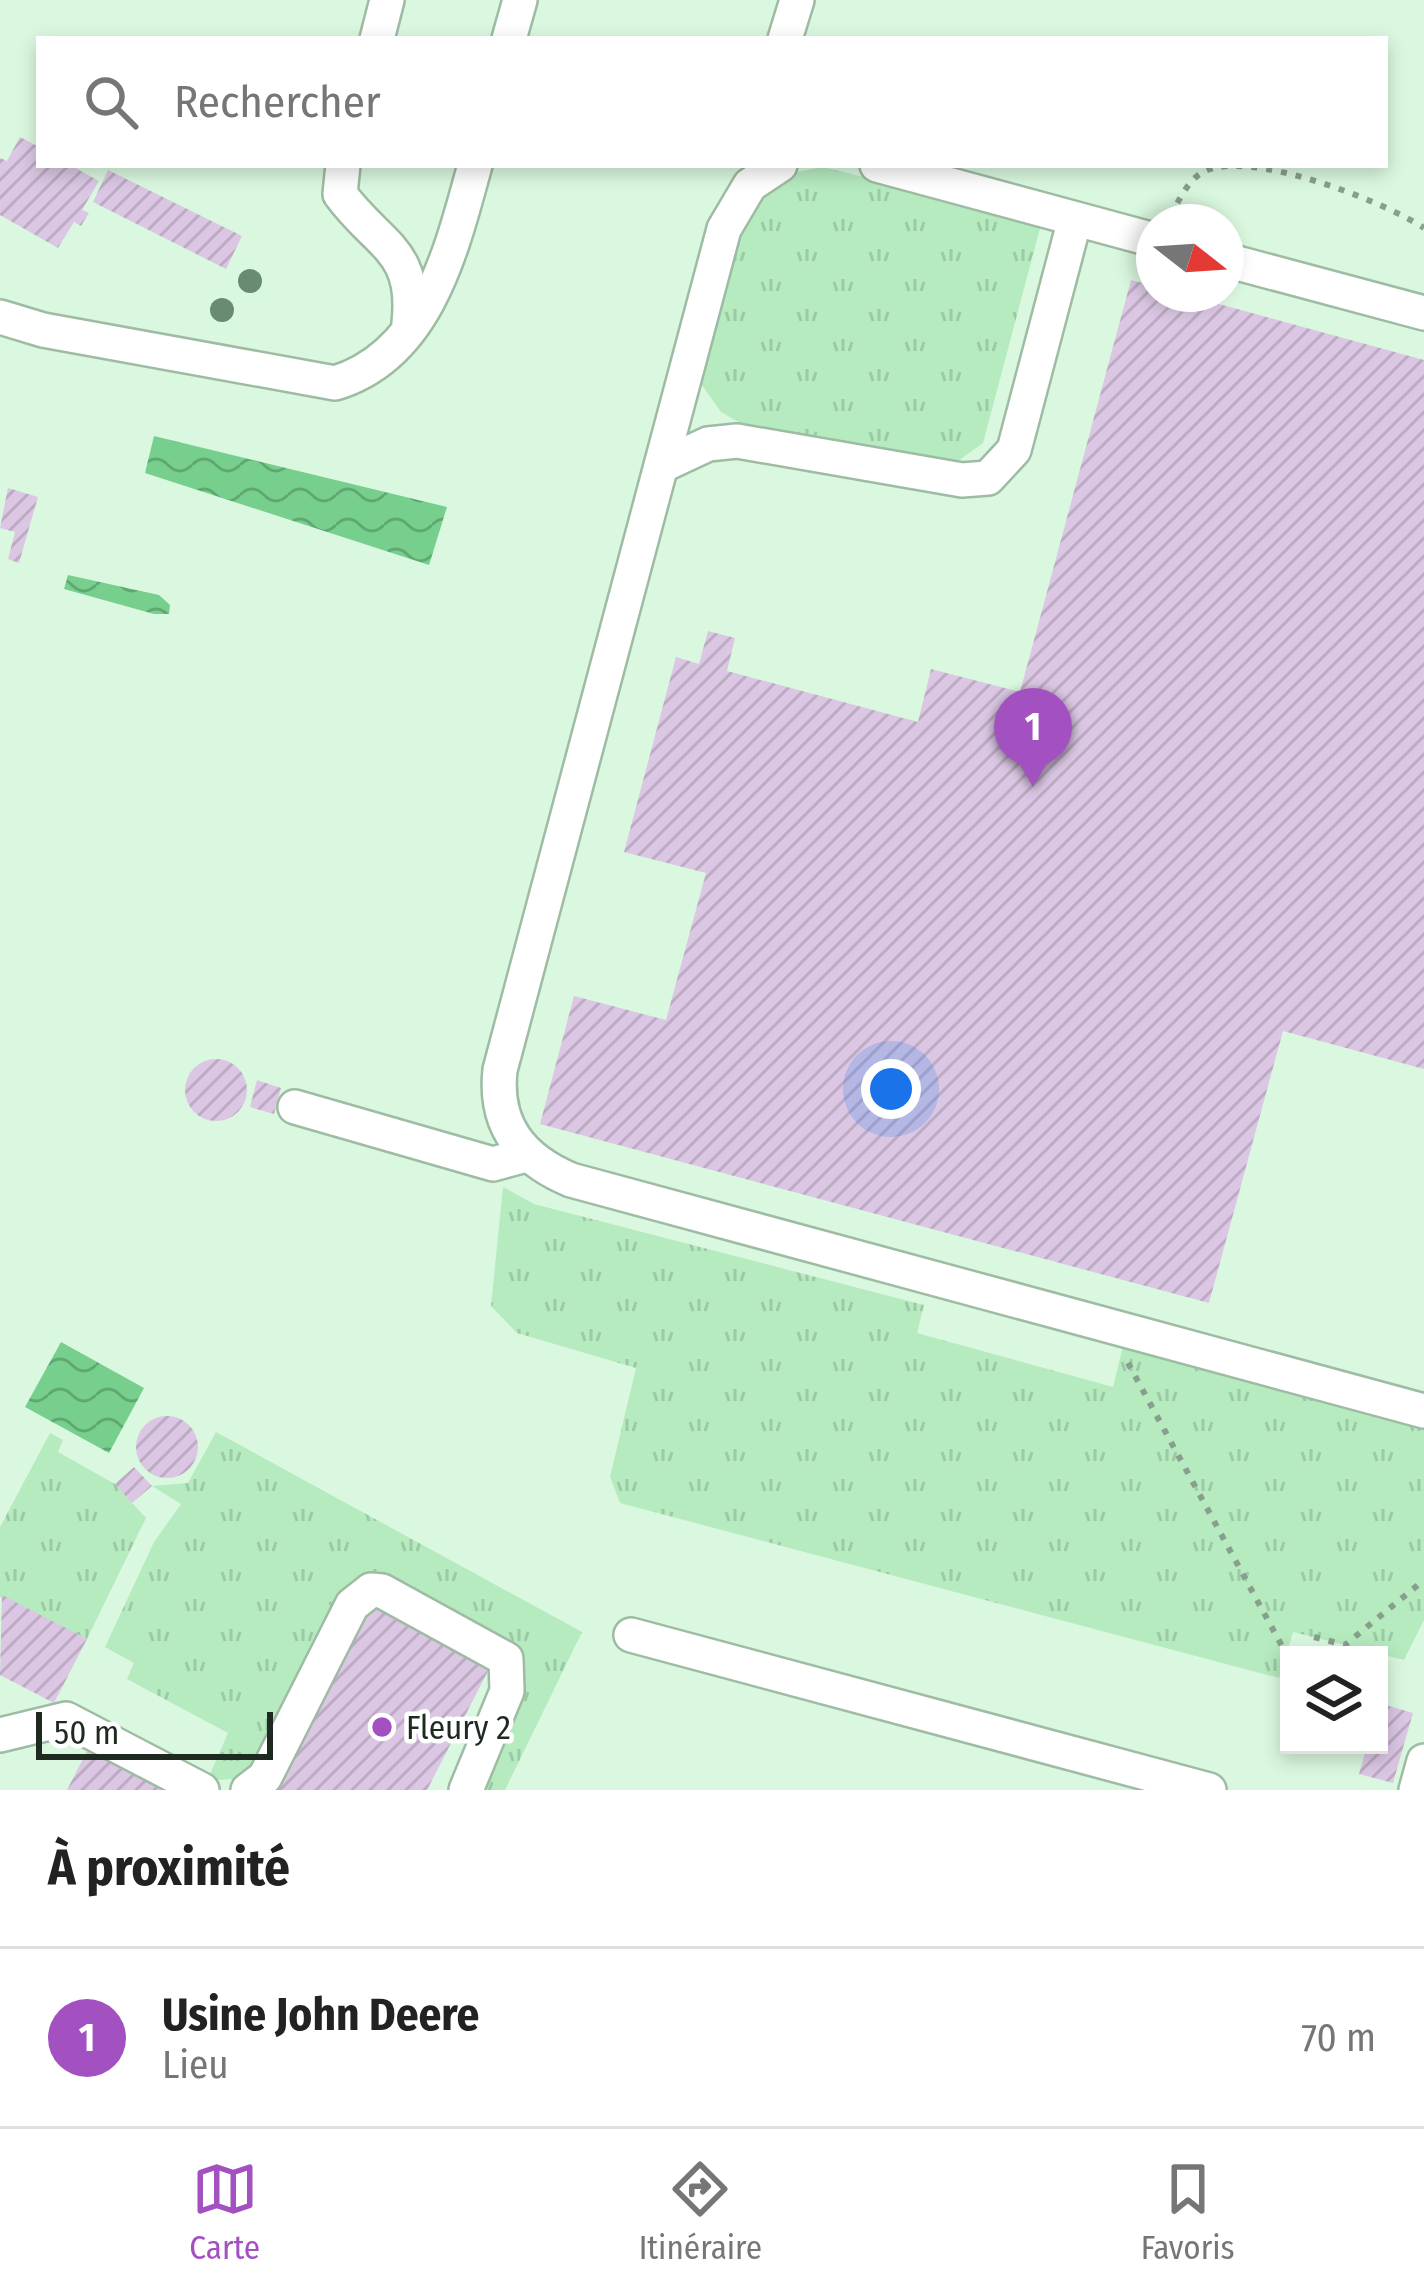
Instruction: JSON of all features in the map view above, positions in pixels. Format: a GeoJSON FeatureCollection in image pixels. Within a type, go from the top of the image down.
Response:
{"type":"FeatureCollection","features":[{"type":"Feature","properties":{"kind":"street"},"geometry":{"type":"LineString","coordinates":[[378,36],[387,0]]}},
{"type":"Feature","properties":{"kind":"street"},"geometry":{"type":"LineString","coordinates":[[510,36],[520,0]]}},
{"type":"Feature","properties":{"kind":"street"},"geometry":{"type":"LineString","coordinates":[[786,36],[797,0]]}},
{"type":"Feature","properties":{"kind":"street"},"geometry":{"type":"LineString","coordinates":[[344,168],[340,194],[403,259],[412,292],[408,331]]}},
{"type":"Feature","properties":{"kind":"street"},"geometry":{"type":"LineString","coordinates":[[0,317],[43,330],[335,383],[382,362],[408,331],[448,262],[474,168]]}},
{"type":"Feature","properties":{"kind":"street"},"geometry":{"type":"LineString","coordinates":[[768,168],[735,203],[724,229],[500,1070],[502,1119],[526,1156],[571,1180],[1424,1411]]}},
{"type":"Feature","properties":{"kind":"street"},"geometry":{"type":"LineString","coordinates":[[888,168],[1136,235]]}},
{"type":"Feature","properties":{"kind":"street"},"geometry":{"type":"LineString","coordinates":[[661,466],[708,444],[737,441],[962,480],[988,478],[1014,450],[1075,219]]}},
{"type":"Feature","properties":{"kind":"street"},"geometry":{"type":"LineString","coordinates":[[1244,265],[1424,313]]}},
{"type":"Feature","properties":{"kind":"street"},"geometry":{"type":"LineString","coordinates":[[295,1107],[493,1164],[526,1156]]}},
{"type":"Feature","properties":{"kind":"street"},"geometry":{"type":"LineString","coordinates":[[248,1790],[265,1777],[352,1605],[371,1590],[382,1591],[506,1659],[507,1691],[466,1790]]}},
{"type":"Feature","properties":{"kind":"street"},"geometry":{"type":"LineString","coordinates":[[631,1635],[1209,1790]]}},
{"type":"Feature","properties":{"kind":"street"},"geometry":{"type":"LineString","coordinates":[[0,1735],[66,1719],[202,1790]]}},
{"type":"Feature","properties":{"kind":"street"},"geometry":{"type":"LineString","coordinates":[[1416,1790],[1424,1761]]}},
{"type":"Feature","properties":{"kind":"path"},"geometry":{"type":"LineString","coordinates":[[1176,204],[1188,184],[1204,170],[1219,168]]}},
{"type":"Feature","properties":{"kind":"path"},"geometry":{"type":"LineString","coordinates":[[1244,168],[1345,188],[1424,228]]}},
{"type":"Feature","properties":{"kind":"path"},"geometry":{"type":"LineString","coordinates":[[1128,1363],[1282,1646]]}},
{"type":"Feature","properties":{"kind":"path"},"geometry":{"type":"LineString","coordinates":[[1314,1637],[1345,1645],[1424,1580]]}},
{"type":"Feature","properties":{"kind":"green space"},"geometry":{"type":"Polygon","coordinates":[[[827,168],[1042,221],[983,443],[954,464],[742,424],[721,412],[699,381],[723,272],[743,220],[777,180],[827,168]]]}},
{"type":"Feature","properties":{"kind":"green space"},"geometry":{"type":"Polygon","coordinates":[[[503,1187],[534,1204],[924,1305],[917,1333],[1113,1387],[1124,1342],[1424,1426],[1424,1620],[1404,1660],[1388,1656],[1388,1646],[1348,1646],[1293,1632],[1289,1646],[1280,1646],[1279,1678],[620,1503],[610,1477],[636,1368],[517,1333],[491,1306],[503,1187]]]}},
{"type":"Feature","properties":{"kind":"green space"},"geometry":{"type":"Polygon","coordinates":[[[216,1432],[582,1632],[505,1790],[483,1790],[522,1693],[376,1577],[351,1581],[266,1757],[245,1778],[207,1781],[228,1733],[127,1679],[134,1663],[105,1647],[154,1542],[181,1504],[152,1486],[188,1483],[216,1432]]]}},
{"type":"Feature","properties":{"kind":"green space"},"geometry":{"type":"Polygon","coordinates":[[[50,1433],[63,1440],[58,1452],[115,1484],[146,1518],[87,1639],[0,1597],[0,1527],[50,1433]]]}},
{"type":"Feature","properties":{"kind":"water"},"geometry":{"type":"Polygon","coordinates":[[[154,436],[447,507],[429,565],[145,473],[154,436]]]}},
{"type":"Feature","properties":{"kind":"water"},"geometry":{"type":"Polygon","coordinates":[[[68,575],[159,595],[170,605],[169,614],[64,589],[68,575]]]}},
{"type":"Feature","properties":{"kind":"water"},"geometry":{"type":"Polygon","coordinates":[[[61,1342],[144,1388],[109,1453],[25,1407],[61,1342]]]}},
{"type":"Feature","properties":{"kind":"building"},"geometry":{"type":"Polygon","coordinates":[[[20,137],[36,145],[36,168],[75,168],[99,181],[82,210],[89,213],[81,226],[74,222],[58,248],[0,215],[0,158],[7,161],[20,137]]]}},
{"type":"Feature","properties":{"kind":"building"},"geometry":{"type":"Polygon","coordinates":[[[108,170],[242,236],[226,269],[93,202],[108,170]]]}},
{"type":"Feature","properties":{"kind":"building"},"geometry":{"type":"Polygon","coordinates":[[[1131,280],[1136,281],[1136,312],[1244,311],[1424,360],[1424,1069],[1283,1031],[1209,1303],[540,1124],[574,996],[666,1020],[706,873],[624,852],[676,657],[699,664],[708,631],[735,638],[727,671],[918,722],[931,669],[1020,692],[1131,280]]]}},
{"type":"Feature","properties":{"kind":"building"},"geometry":{"type":"Polygon","coordinates":[[[8,488],[38,497],[19,563],[8,559],[15,532],[0,528],[8,488]]]}},
{"type":"Feature","properties":{"kind":"building"},"geometry":{"type":"Polygon","coordinates":[[[216,1059],[238,1068],[247,1090],[238,1112],[216,1121],[194,1112],[185,1090],[194,1068],[216,1059]]]}},
{"type":"Feature","properties":{"kind":"building"},"geometry":{"type":"Polygon","coordinates":[[[257,1080],[281,1088],[274,1114],[250,1107],[257,1080]]]}},
{"type":"Feature","properties":{"kind":"building"},"geometry":{"type":"Polygon","coordinates":[[[167,1416],[189,1425],[198,1447],[189,1469],[167,1478],[145,1469],[136,1447],[145,1425],[167,1416]]]}},
{"type":"Feature","properties":{"kind":"building"},"geometry":{"type":"Polygon","coordinates":[[[134,1467],[152,1486],[132,1503],[115,1484],[134,1467]]]}},
{"type":"Feature","properties":{"kind":"building"},"geometry":{"type":"Polygon","coordinates":[[[2,1595],[87,1639],[54,1703],[0,1675],[2,1595]]]}},
{"type":"Feature","properties":{"kind":"building","name":"Fleury 2"},"geometry":{"type":"Polygon","coordinates":[[[370,1602],[491,1665],[427,1790],[273,1790],[370,1602]]]}},
{"type":"Feature","properties":{"kind":"building"},"geometry":{"type":"Polygon","coordinates":[[[1388,1706],[1413,1713],[1393,1783],[1359,1774],[1365,1754],[1388,1754],[1388,1706]]]}},
{"type":"Feature","properties":{"kind":"building"},"geometry":{"type":"Polygon","coordinates":[[[90,1745],[178,1790],[67,1790],[90,1745]]]}},
{"type":"Feature","properties":{"kind":"place","name":"Usine John Deere"},"geometry":{"type":"Point","coordinates":[1033,787]}},
{"type":"Feature","properties":{"kind":"place","name":"Fleury 2"},"geometry":{"type":"Point","coordinates":[382,1727]}}]}
